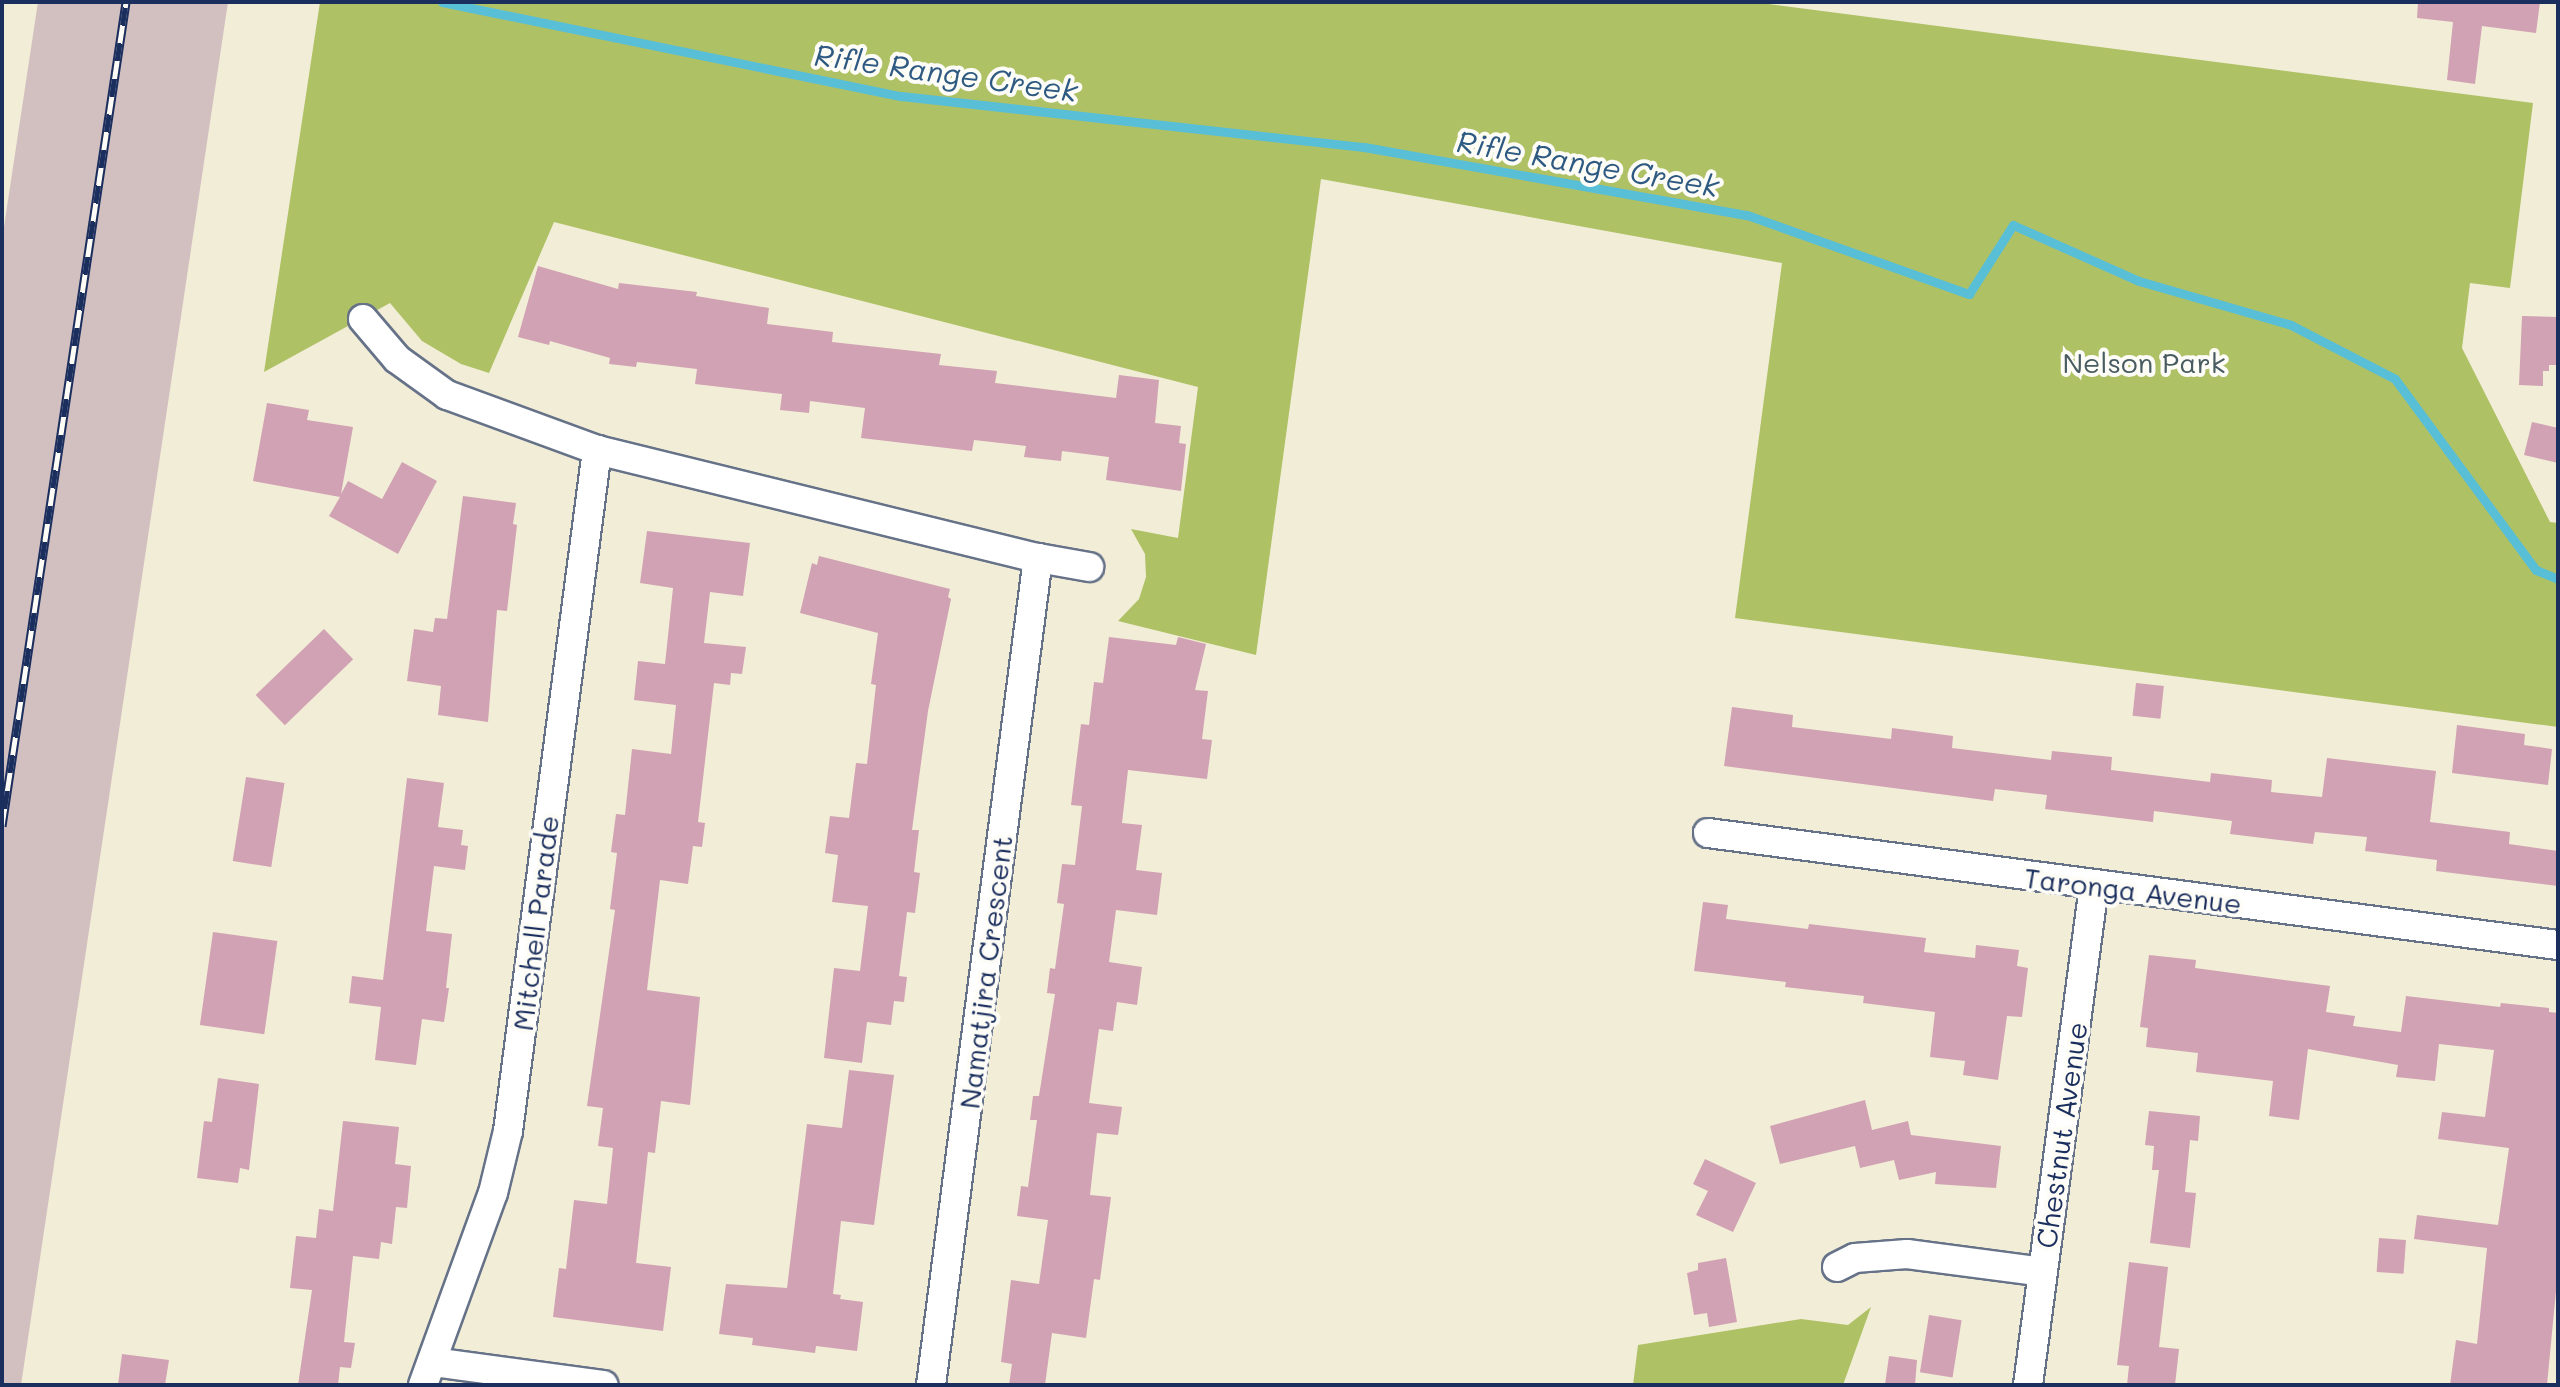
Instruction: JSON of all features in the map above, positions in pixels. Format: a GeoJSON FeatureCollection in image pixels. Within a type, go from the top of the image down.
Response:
{"type":"FeatureCollection","features":[{"type":"Feature","properties":{"kind":"street"},"geometry":{"type":"LineString","coordinates":[[363,319],[397,359],[447,395],[597,450],[1038,558],[1089,567]]}},
{"type":"Feature","properties":{"kind":"street","name":"Mitchell Parade"},"geometry":{"type":"LineString","coordinates":[[428,1373],[493,1193],[508,1131],[597,450]]}},
{"type":"Feature","properties":{"kind":"street","name":"Namatjira Crescent"},"geometry":{"type":"LineString","coordinates":[[931,1385],[1038,558]]}},
{"type":"Feature","properties":{"kind":"street","name":"Taronga Avenue"},"geometry":{"type":"LineString","coordinates":[[1708,833],[2558,945]]}},
{"type":"Feature","properties":{"kind":"street","name":"Chestnut Avenue"},"geometry":{"type":"LineString","coordinates":[[2028,1385],[2094,886]]}},
{"type":"Feature","properties":{"kind":"street"},"geometry":{"type":"LineString","coordinates":[[1837,1267],[1855,1258],[1907,1254],[2043,1272]]}},
{"type":"Feature","properties":{"kind":"street"},"geometry":{"type":"LineString","coordinates":[[428,1373],[603,1385]]}},
{"type":"Feature","properties":{"kind":"shaded area"},"geometry":{"type":"Polygon","coordinates":[[[38,2],[228,2],[21,1385],[2,1385],[2,240],[38,2]]]}},
{"type":"Feature","properties":{"kind":"green space","name":"Nelson Park"},"geometry":{"type":"Polygon","coordinates":[[[320,2],[1753,2],[2533,103],[2510,288],[2470,283],[2462,348],[2550,522],[2558,523],[2558,727],[1735,618],[1782,263],[1321,179],[1256,655],[1118,621],[1139,599],[1146,577],[1145,554],[1131,529],[1178,538],[1198,387],[554,222],[489,373],[461,364],[422,341],[390,303],[264,372],[320,2]]]}},
{"type":"Feature","properties":{"kind":"green space"},"geometry":{"type":"Polygon","coordinates":[[[1871,1307],[1843,1385],[1633,1385],[1638,1345],[1801,1319],[1848,1325],[1871,1307]]]}},
{"type":"Feature","properties":{"kind":"building"},"geometry":{"type":"Polygon","coordinates":[[[2418,2],[2540,2],[2536,33],[2482,26],[2475,84],[2447,80],[2453,22],[2417,18],[2418,2]]]}},
{"type":"Feature","properties":{"kind":"building"},"geometry":{"type":"Polygon","coordinates":[[[538,266],[618,289],[619,283],[697,292],[696,296],[769,308],[767,324],[833,332],[832,342],[941,354],[939,365],[997,371],[995,383],[1116,398],[1119,375],[1159,380],[1155,423],[1181,426],[1179,443],[1186,444],[1181,491],[1106,480],[1109,457],[1062,451],[1061,461],[1024,457],[1026,446],[974,440],[972,451],[861,438],[865,408],[810,401],[809,413],[780,410],[782,394],[695,384],[697,369],[637,362],[636,367],[609,364],[610,358],[550,341],[549,345],[518,337],[538,266]]]}},
{"type":"Feature","properties":{"kind":"building"},"geometry":{"type":"Polygon","coordinates":[[[2522,316],[2558,317],[2558,365],[2549,365],[2549,371],[2543,371],[2543,386],[2519,385],[2522,316]]]}},
{"type":"Feature","properties":{"kind":"building"},"geometry":{"type":"Polygon","coordinates":[[[267,403],[309,410],[307,420],[353,427],[341,494],[348,481],[382,499],[402,462],[437,481],[398,554],[329,516],[340,497],[253,481],[267,403]]]}},
{"type":"Feature","properties":{"kind":"building"},"geometry":{"type":"Polygon","coordinates":[[[2532,422],[2558,428],[2558,463],[2524,455],[2532,422]]]}},
{"type":"Feature","properties":{"kind":"building"},"geometry":{"type":"Polygon","coordinates":[[[463,496],[516,503],[513,524],[517,525],[507,611],[497,610],[488,722],[438,715],[441,686],[407,681],[414,629],[433,632],[435,618],[447,619],[463,496]]]}},
{"type":"Feature","properties":{"kind":"building"},"geometry":{"type":"Polygon","coordinates":[[[647,531],[750,543],[743,596],[710,592],[704,643],[746,647],[742,674],[731,673],[730,685],[714,683],[698,822],[705,823],[702,847],[693,846],[688,884],[660,880],[647,990],[700,997],[690,1105],[661,1101],[655,1153],[648,1152],[636,1263],[671,1267],[663,1331],[553,1317],[559,1268],[566,1269],[574,1200],[607,1204],[613,1148],[598,1146],[603,1108],[587,1106],[615,910],[610,909],[617,853],[611,852],[616,814],[625,815],[632,749],[671,754],[676,705],[634,700],[638,661],[665,664],[673,588],[640,583],[647,531]]]}},
{"type":"Feature","properties":{"kind":"building"},"geometry":{"type":"Polygon","coordinates":[[[819,556],[950,589],[948,597],[951,599],[928,711],[912,830],[919,830],[914,872],[920,873],[915,913],[907,912],[899,976],[907,977],[904,1002],[894,1001],[891,1025],[867,1022],[862,1063],[824,1058],[834,968],[860,971],[868,906],[832,902],[838,855],[825,853],[830,816],[849,818],[856,763],[867,764],[876,685],[871,684],[878,633],[800,613],[812,563],[817,565],[819,556]]]}},
{"type":"Feature","properties":{"kind":"building"},"geometry":{"type":"Polygon","coordinates":[[[324,629],[353,659],[285,725],[256,695],[324,629]]]}},
{"type":"Feature","properties":{"kind":"building"},"geometry":{"type":"Polygon","coordinates":[[[1109,637],[1176,645],[1178,637],[1206,644],[1195,690],[1208,691],[1202,739],[1212,740],[1207,779],[1128,770],[1122,823],[1142,825],[1136,870],[1162,873],[1157,915],[1116,910],[1109,962],[1142,967],[1137,1005],[1117,1002],[1113,1031],[1099,1029],[1089,1103],[1122,1107],[1118,1135],[1097,1133],[1090,1195],[1111,1197],[1100,1280],[1094,1279],[1086,1338],[1052,1333],[1045,1385],[1009,1385],[1012,1364],[1001,1362],[1011,1280],[1039,1284],[1048,1220],[1017,1216],[1021,1186],[1028,1187],[1037,1120],[1030,1120],[1033,1096],[1039,1096],[1055,994],[1047,993],[1050,968],[1055,969],[1064,904],[1057,903],[1062,864],[1075,865],[1082,806],[1071,805],[1081,724],[1089,725],[1094,682],[1103,683],[1109,637]]]}},
{"type":"Feature","properties":{"kind":"building"},"geometry":{"type":"Polygon","coordinates":[[[2136,683],[2164,686],[2160,719],[2133,716],[2136,683]]]}},
{"type":"Feature","properties":{"kind":"building"},"geometry":{"type":"Polygon","coordinates":[[[1732,707],[1793,715],[1792,727],[1891,739],[1892,728],[1953,736],[1952,748],[2051,760],[2052,751],[2112,757],[2111,770],[2210,782],[2211,773],[2272,780],[2271,792],[2322,797],[2327,758],[2436,771],[2430,822],[2510,832],[2509,844],[2558,851],[2558,886],[2436,871],[2437,860],[2365,851],[2367,837],[2315,832],[2313,844],[2230,834],[2232,821],[2154,811],[2153,822],[2045,809],[2047,795],[1995,789],[1993,801],[1724,766],[1732,707]]]}},
{"type":"Feature","properties":{"kind":"building"},"geometry":{"type":"Polygon","coordinates":[[[2457,725],[2525,734],[2524,745],[2552,749],[2548,785],[2452,773],[2457,725]]]}},
{"type":"Feature","properties":{"kind":"building"},"geometry":{"type":"Polygon","coordinates":[[[246,777],[285,783],[271,867],[233,861],[246,777]]]}},
{"type":"Feature","properties":{"kind":"building"},"geometry":{"type":"Polygon","coordinates":[[[407,778],[444,783],[438,827],[463,830],[461,845],[468,846],[465,870],[434,866],[426,931],[452,934],[446,988],[449,988],[444,1022],[422,1019],[416,1065],[375,1060],[381,1007],[349,1003],[352,976],[383,980],[407,778]]]}},
{"type":"Feature","properties":{"kind":"building"},"geometry":{"type":"Polygon","coordinates":[[[1703,902],[1728,905],[1726,919],[1808,929],[1809,924],[1926,938],[1924,952],[1975,958],[1976,945],[2019,950],[2017,966],[2028,968],[2022,1017],[2007,1016],[1998,1080],[1963,1075],[1965,1061],[1930,1057],[1935,1012],[1863,1003],[1864,996],[1785,987],[1786,982],[1694,971],[1703,902]]]}},
{"type":"Feature","properties":{"kind":"building"},"geometry":{"type":"Polygon","coordinates":[[[213,932],[277,941],[264,1034],[200,1025],[213,932]]]}},
{"type":"Feature","properties":{"kind":"building"},"geometry":{"type":"Polygon","coordinates":[[[2149,955],[2196,960],[2195,968],[2330,986],[2326,1012],[2355,1016],[2353,1026],[2401,1032],[2406,996],[2500,1007],[2501,1003],[2549,1008],[2549,1012],[2558,1013],[2558,1270],[2547,1385],[2450,1385],[2456,1340],[2477,1344],[2487,1248],[2414,1239],[2417,1215],[2498,1225],[2509,1148],[2438,1139],[2442,1112],[2485,1117],[2494,1050],[2439,1044],[2435,1081],[2396,1077],[2398,1065],[2308,1049],[2299,1120],[2269,1116],[2273,1081],[2196,1072],[2198,1053],[2146,1047],[2148,1028],[2140,1027],[2149,955]]]}},
{"type":"Feature","properties":{"kind":"building"},"geometry":{"type":"Polygon","coordinates":[[[849,1070],[894,1075],[874,1225],[841,1221],[833,1294],[841,1295],[840,1299],[863,1302],[857,1351],[816,1346],[815,1353],[752,1345],[753,1338],[719,1334],[726,1284],[787,1288],[807,1124],[842,1128],[849,1070]]]}},
{"type":"Feature","properties":{"kind":"building"},"geometry":{"type":"Polygon","coordinates":[[[218,1078],[259,1084],[249,1170],[240,1168],[238,1183],[197,1178],[204,1121],[212,1122],[218,1078]]]}},
{"type":"Feature","properties":{"kind":"building"},"geometry":{"type":"Polygon","coordinates":[[[1865,1100],[1872,1130],[1908,1121],[1911,1135],[2001,1146],[1996,1188],[1935,1184],[1936,1172],[1899,1180],[1894,1160],[1860,1168],[1855,1146],[1780,1164],[1770,1126],[1865,1100]]]}},
{"type":"Feature","properties":{"kind":"building"},"geometry":{"type":"Polygon","coordinates":[[[2149,1111],[2200,1116],[2198,1141],[2190,1140],[2185,1192],[2196,1193],[2190,1248],[2150,1243],[2159,1170],[2152,1170],[2154,1146],[2145,1145],[2149,1111]]]}},
{"type":"Feature","properties":{"kind":"building"},"geometry":{"type":"Polygon","coordinates":[[[343,1121],[399,1127],[395,1164],[411,1166],[407,1208],[396,1207],[392,1244],[381,1242],[379,1259],[353,1256],[344,1342],[355,1343],[351,1368],[340,1367],[338,1385],[298,1385],[312,1290],[290,1288],[296,1236],[316,1238],[319,1209],[333,1211],[343,1121]]]}},
{"type":"Feature","properties":{"kind":"building"},"geometry":{"type":"Polygon","coordinates":[[[1705,1159],[1756,1183],[1733,1232],[1696,1215],[1708,1191],[1693,1184],[1705,1159]]]}},
{"type":"Feature","properties":{"kind":"building"},"geometry":{"type":"Polygon","coordinates":[[[2379,1238],[2406,1240],[2404,1274],[2377,1272],[2379,1238]]]}},
{"type":"Feature","properties":{"kind":"building"},"geometry":{"type":"Polygon","coordinates":[[[1726,1258],[1737,1322],[1709,1327],[1707,1313],[1694,1315],[1687,1273],[1698,1270],[1698,1263],[1726,1258]]]}},
{"type":"Feature","properties":{"kind":"building"},"geometry":{"type":"Polygon","coordinates":[[[2129,1262],[2168,1267],[2159,1347],[2179,1349],[2175,1385],[2127,1385],[2129,1366],[2117,1365],[2129,1262]]]}},
{"type":"Feature","properties":{"kind":"building"},"geometry":{"type":"Polygon","coordinates":[[[1929,1315],[1962,1320],[1953,1377],[1920,1372],[1929,1315]]]}},
{"type":"Feature","properties":{"kind":"building"},"geometry":{"type":"Polygon","coordinates":[[[122,1354],[169,1360],[165,1385],[118,1385],[122,1354]]]}},
{"type":"Feature","properties":{"kind":"building"},"geometry":{"type":"Polygon","coordinates":[[[1889,1356],[1917,1360],[1915,1385],[1885,1385],[1889,1356]]]}},
{"type":"Feature","properties":{"kind":"waterway","name":"Rifle Range Creek"},"geometry":{"type":"LineString","coordinates":[[442,2],[901,96],[1364,147],[1747,215],[1969,294],[2013,225],[2139,281],[2291,325],[2395,379],[2536,570],[2558,579]]}},
{"type":"Feature","properties":{"kind":"railway"},"geometry":{"type":"LineString","coordinates":[[2,826],[126,2]]}}]}
